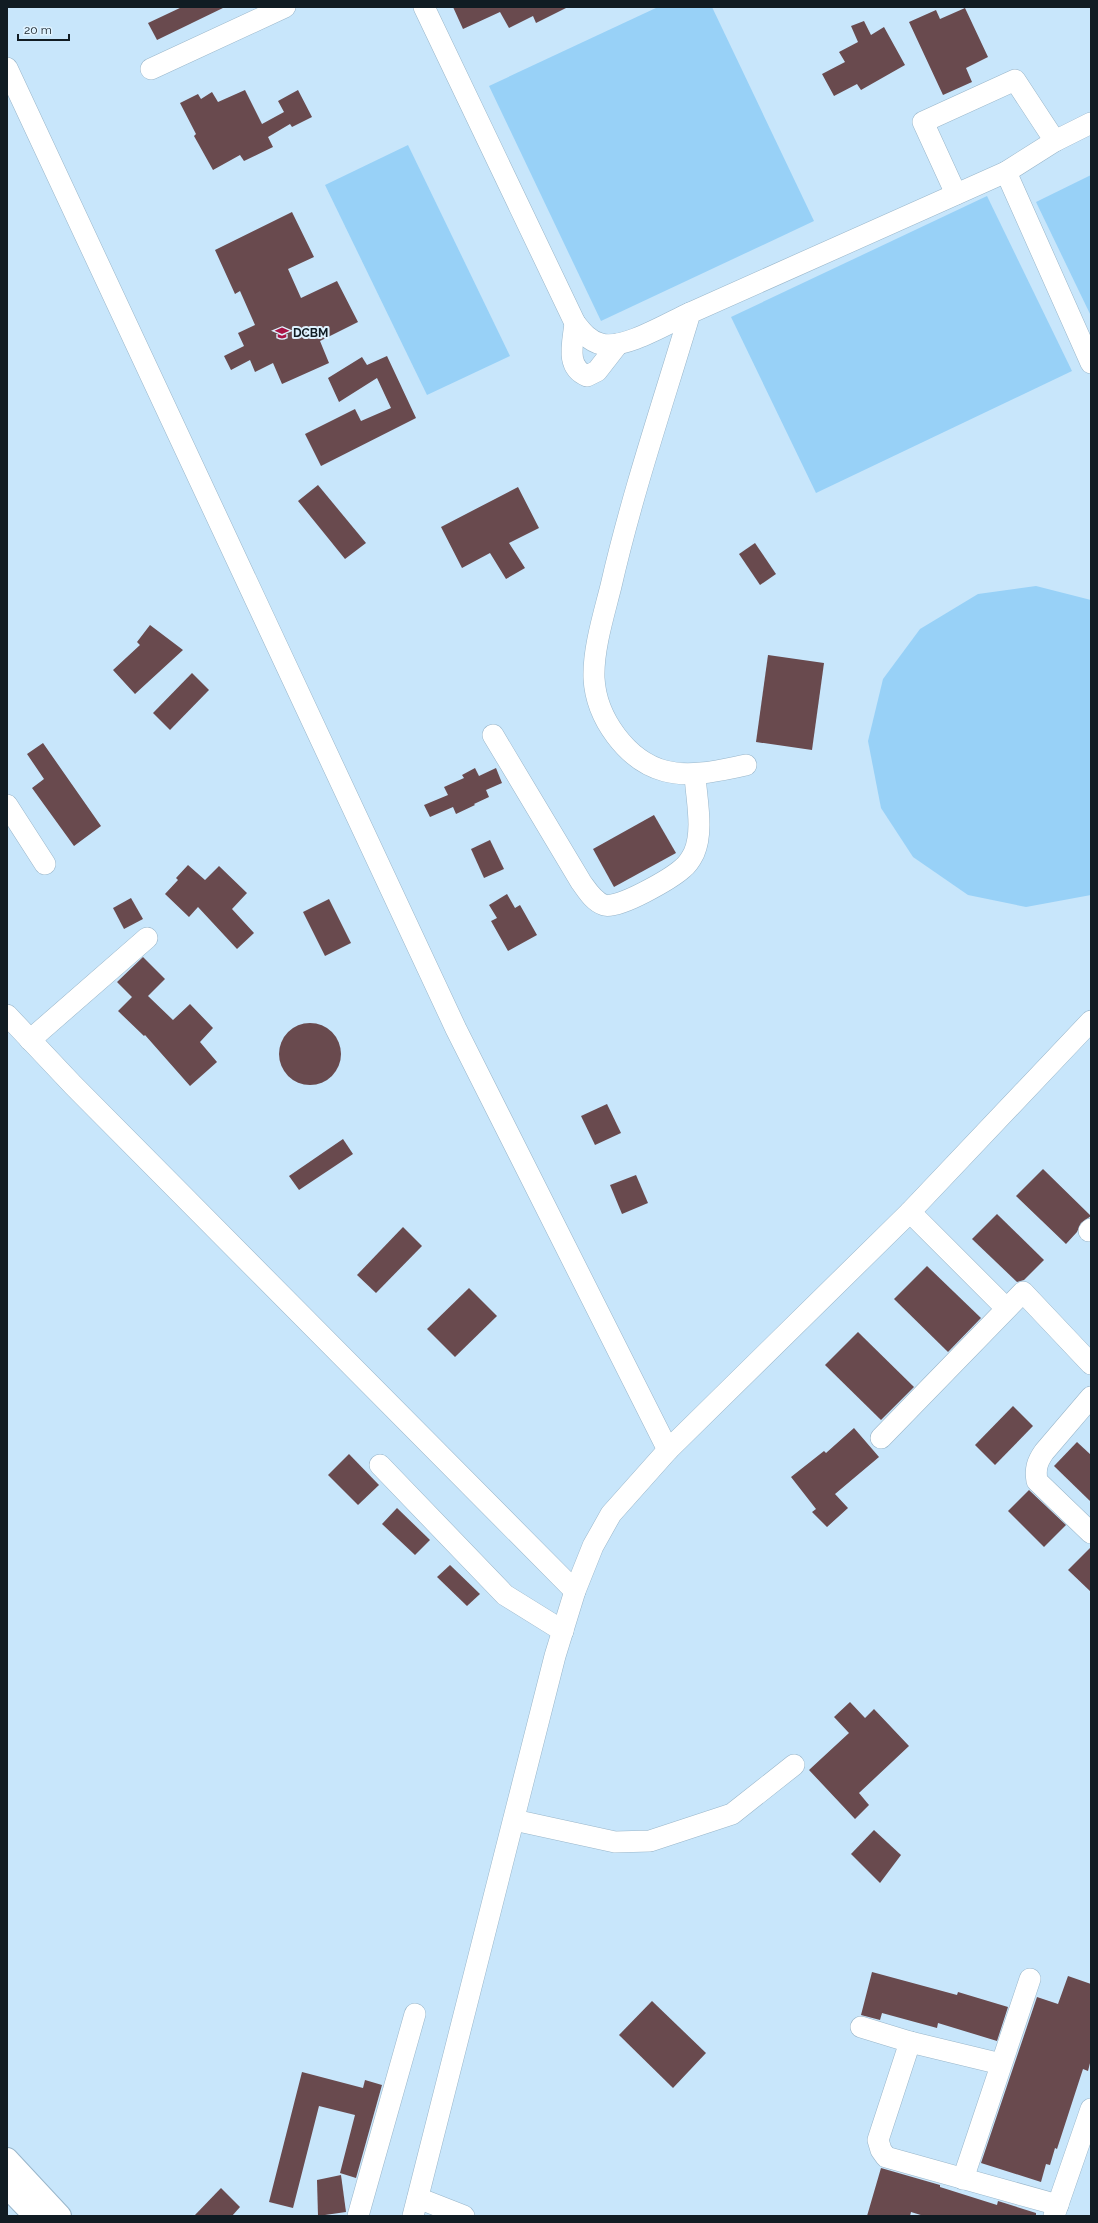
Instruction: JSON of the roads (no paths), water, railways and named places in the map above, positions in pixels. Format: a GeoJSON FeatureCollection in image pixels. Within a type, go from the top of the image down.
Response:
{"type":"FeatureCollection","features":[{"type":"Feature","properties":{"kind":"main road"},"geometry":{"type":"LineString","coordinates":[[7,2159],[60,2216]]}},
{"type":"Feature","properties":{"kind":"main road"},"geometry":{"type":"LineString","coordinates":[[7,2187],[35,2216]]}},
{"type":"Feature","properties":{"kind":"street"},"geometry":{"type":"LineString","coordinates":[[151,69],[285,7]]}},
{"type":"Feature","properties":{"kind":"street"},"geometry":{"type":"LineString","coordinates":[[424,7],[575,323],[583,334],[593,341],[602,344],[618,344],[627,342],[1006,172],[1054,141],[1091,123]]}},
{"type":"Feature","properties":{"kind":"street"},"geometry":{"type":"LineString","coordinates":[[7,68],[456,1029],[668,1450]]}},
{"type":"Feature","properties":{"kind":"street"},"geometry":{"type":"LineString","coordinates":[[956,194],[923,122],[1015,80],[1054,141]]}},
{"type":"Feature","properties":{"kind":"street"},"geometry":{"type":"LineString","coordinates":[[1006,172],[1091,363]]}},
{"type":"Feature","properties":{"kind":"street"},"geometry":{"type":"LineString","coordinates":[[690,313],[619,549],[599,636],[594,679],[602,712],[615,734],[631,753],[642,761],[666,772],[694,774],[746,765]]}},
{"type":"Feature","properties":{"kind":"street"},"geometry":{"type":"LineString","coordinates":[[575,323],[573,362],[579,373],[587,376],[597,372],[618,344]]}},
{"type":"Feature","properties":{"kind":"street"},"geometry":{"type":"LineString","coordinates":[[493,735],[581,882],[596,901],[608,906],[620,904],[674,875],[690,860],[697,843],[698,829],[694,774]]}},
{"type":"Feature","properties":{"kind":"street"},"geometry":{"type":"LineString","coordinates":[[7,805],[46,864]]}},
{"type":"Feature","properties":{"kind":"street"},"geometry":{"type":"LineString","coordinates":[[30,1040],[147,938]]}},
{"type":"Feature","properties":{"kind":"street"},"geometry":{"type":"LineString","coordinates":[[7,1015],[575,1591]]}},
{"type":"Feature","properties":{"kind":"street"},"geometry":{"type":"LineString","coordinates":[[464,2216],[416,2207],[563,1631],[575,1591],[593,1546],[611,1514],[668,1450],[910,1212],[1091,1021]]}},
{"type":"Feature","properties":{"kind":"street"},"geometry":{"type":"LineString","coordinates":[[910,1212],[1006,1308]]}},
{"type":"Feature","properties":{"kind":"street"},"geometry":{"type":"LineString","coordinates":[[881,1438],[1023,1292],[1091,1364]]}},
{"type":"Feature","properties":{"kind":"street"},"geometry":{"type":"LineString","coordinates":[[1091,1397],[1044,1452],[1038,1461],[1035,1472],[1037,1481],[1091,1533]]}},
{"type":"Feature","properties":{"kind":"street"},"geometry":{"type":"LineString","coordinates":[[380,1465],[505,1596],[563,1631]]}},
{"type":"Feature","properties":{"kind":"street"},"geometry":{"type":"LineString","coordinates":[[514,1820],[615,1842],[650,1840],[732,1814],[794,1765]]}},
{"type":"Feature","properties":{"kind":"street"},"geometry":{"type":"LineString","coordinates":[[963,2179],[1030,1979]]}},
{"type":"Feature","properties":{"kind":"street"},"geometry":{"type":"LineString","coordinates":[[358,2216],[415,2014]]}},
{"type":"Feature","properties":{"kind":"street"},"geometry":{"type":"LineString","coordinates":[[861,2026],[910,2042],[1001,2064]]}},
{"type":"Feature","properties":{"kind":"street"},"geometry":{"type":"LineString","coordinates":[[910,2042],[878,2140],[881,2150],[886,2157],[892,2160],[963,2179],[1056,2210],[1091,2109]]}},
{"type":"Feature","properties":{"kind":"place","name":"DCBM"},"geometry":{"type":"Point","coordinates":[282,333]}}]}
